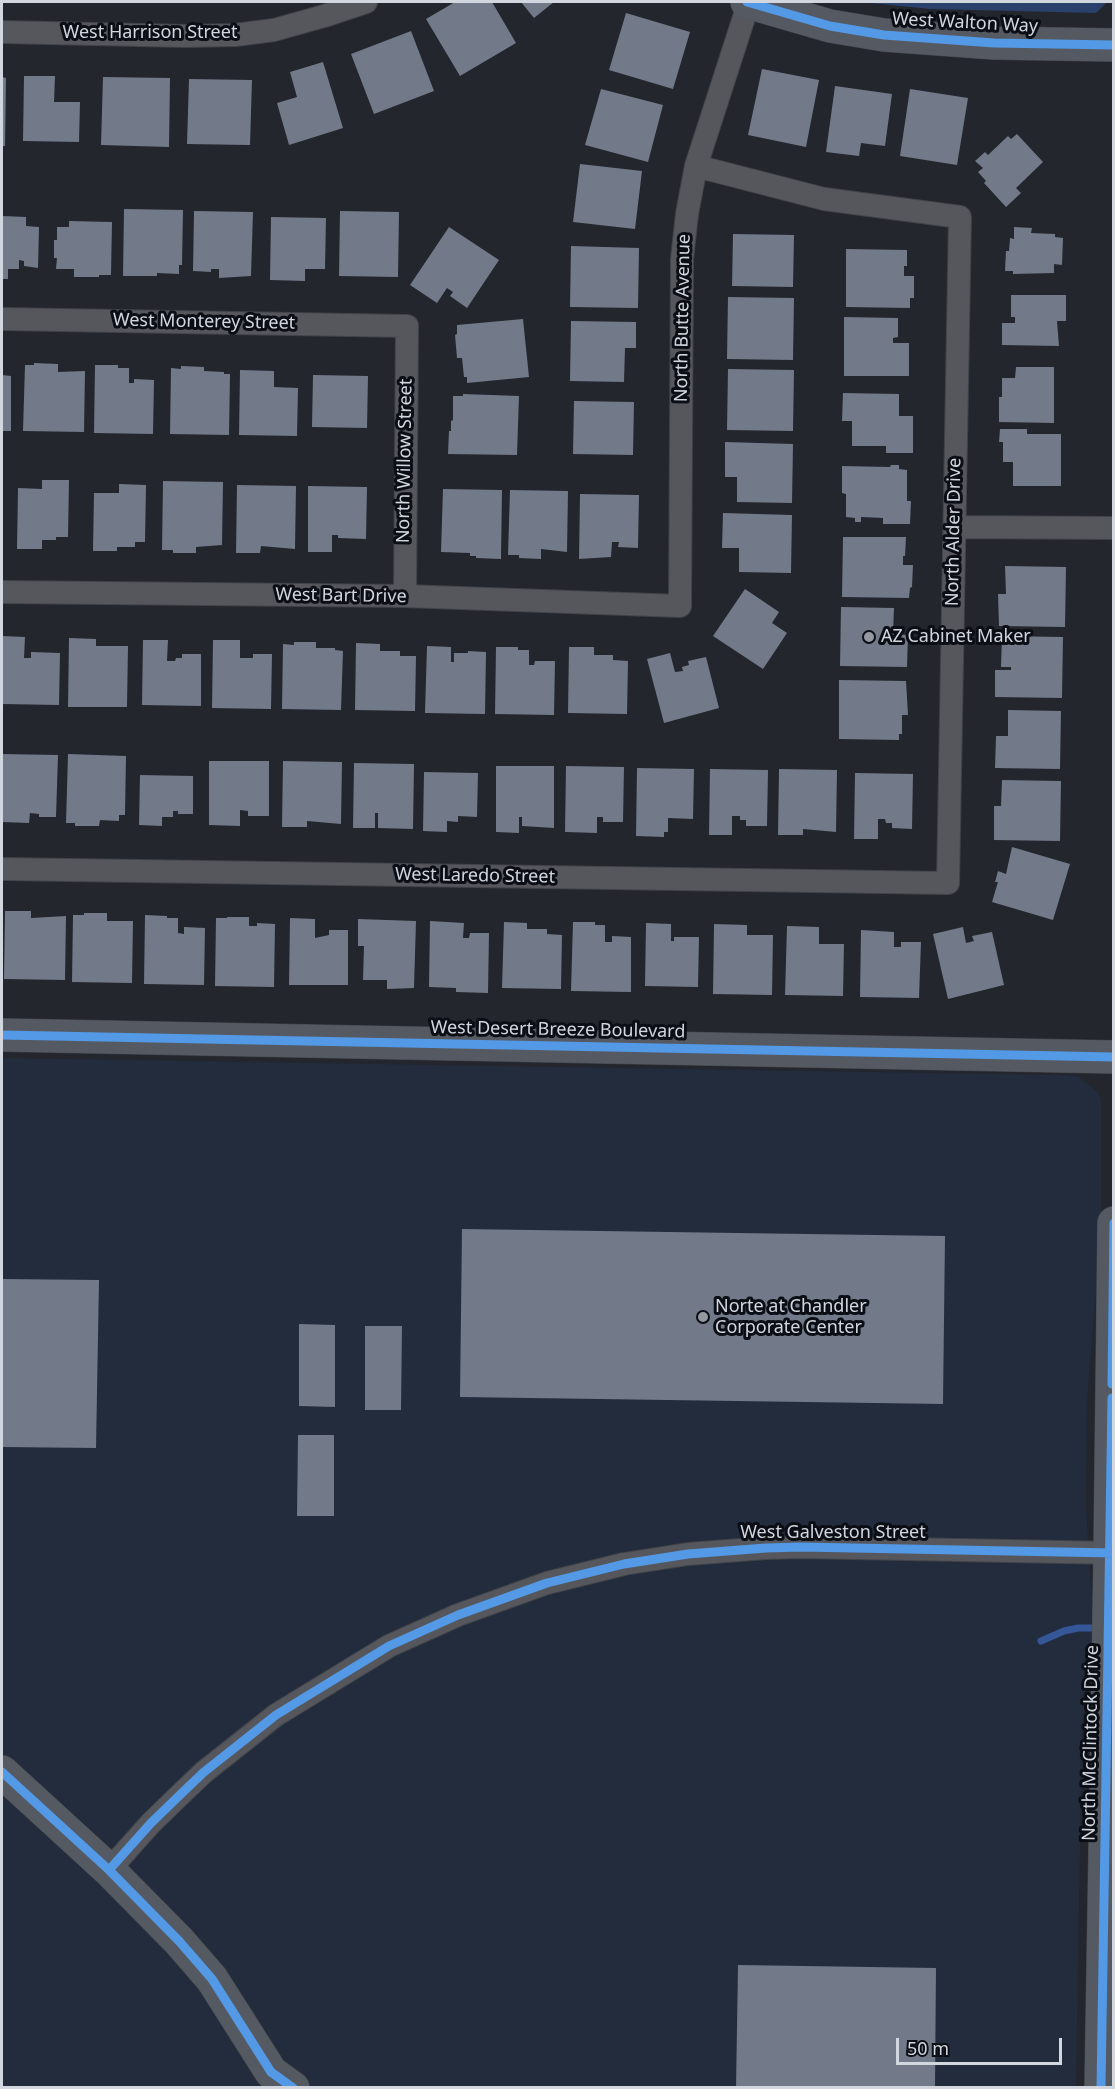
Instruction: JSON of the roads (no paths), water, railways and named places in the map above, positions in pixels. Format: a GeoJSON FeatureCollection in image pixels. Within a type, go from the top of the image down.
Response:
{"type":"FeatureCollection","features":[{"type":"Feature","properties":{"kind":"street","name":"West Harrison Street"},"geometry":{"type":"LineString","coordinates":[[2,32],[186,36],[235,34],[274,30],[366,2]]}},
{"type":"Feature","properties":{"kind":"street","name":"West Walton Way"},"geometry":{"type":"LineString","coordinates":[[748,2],[830,26],[884,35],[994,43],[1113,45]]}},
{"type":"Feature","properties":{"kind":"street","name":"North Butte Avenue"},"geometry":{"type":"LineString","coordinates":[[680,606],[682,259],[687,214],[696,166],[748,2]]}},
{"type":"Feature","properties":{"kind":"street","name":"North Alder Drive"},"geometry":{"type":"LineString","coordinates":[[696,166],[824,199],[960,217],[948,883]]}},
{"type":"Feature","properties":{"kind":"street","name":"West Monterey Street"},"geometry":{"type":"LineString","coordinates":[[2,319],[407,326]]}},
{"type":"Feature","properties":{"kind":"street","name":"North Willow Street"},"geometry":{"type":"LineString","coordinates":[[405,596],[407,326]]}},
{"type":"Feature","properties":{"kind":"street"},"geometry":{"type":"LineString","coordinates":[[954,527],[1113,528]]}},
{"type":"Feature","properties":{"kind":"street","name":"West Bart Drive"},"geometry":{"type":"LineString","coordinates":[[2,592],[405,596],[680,606]]}},
{"type":"Feature","properties":{"kind":"street","name":"West Laredo Street"},"geometry":{"type":"LineString","coordinates":[[2,869],[948,883]]}},
{"type":"Feature","properties":{"kind":"street","name":"West Desert Breeze Boulevard"},"geometry":{"type":"LineString","coordinates":[[2,1035],[1113,1058]]}},
{"type":"Feature","properties":{"kind":"street","name":"North McClintock Drive"},"geometry":{"type":"LineString","coordinates":[[1101,2088],[1112,1553],[1113,1223]]}},
{"type":"Feature","properties":{"kind":"street","name":"West Galveston Street"},"geometry":{"type":"LineString","coordinates":[[109,1870],[151,1823],[204,1772],[276,1715],[389,1646],[458,1615],[547,1583],[624,1564],[688,1554],[766,1548],[1112,1553]]}},
{"type":"Feature","properties":{"kind":"street"},"geometry":{"type":"LineString","coordinates":[[2,1772],[109,1870],[179,1941],[212,1979],[278,2082]]}},
{"type":"Feature","properties":{"kind":"waterway"},"geometry":{"type":"LineString","coordinates":[[1041,1641],[1064,1631],[1092,1628]]}},
{"type":"Feature","properties":{"kind":"place","name":"AZ Cabinet Maker"},"geometry":{"type":"Point","coordinates":[869,637]}},
{"type":"Feature","properties":{"kind":"place","name":"Norte at Chandler Corporate Center"},"geometry":{"type":"Point","coordinates":[703,1317]}}]}
